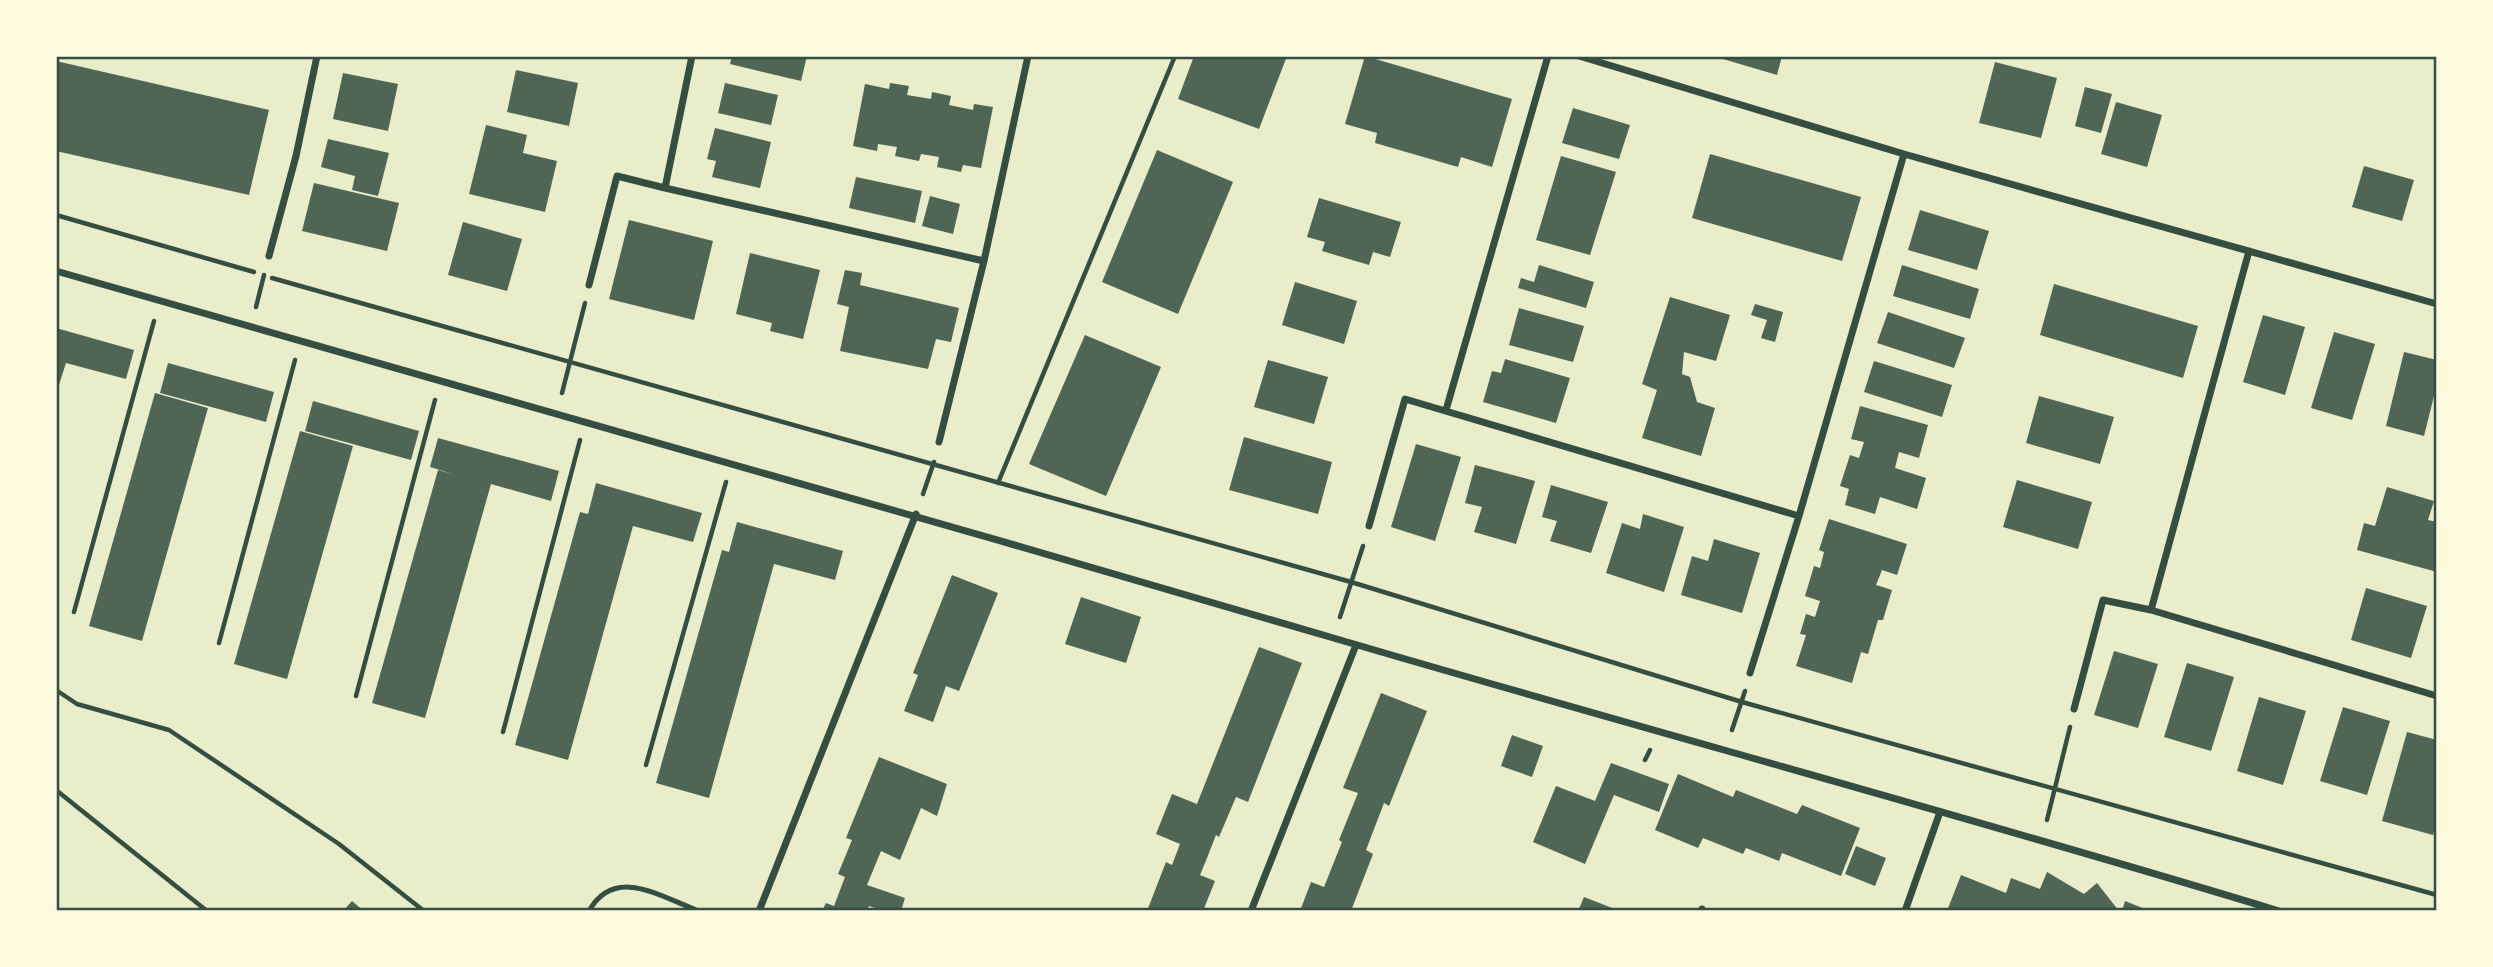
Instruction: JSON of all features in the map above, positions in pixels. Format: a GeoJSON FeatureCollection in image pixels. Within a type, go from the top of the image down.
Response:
{"type":"FeatureCollection","features":[{"type":"Feature","properties":{"kind":"street"},"geometry":{"type":"LineString","coordinates":[[269,256],[296,156],[317,56]]}},
{"type":"Feature","properties":{"kind":"street"},"geometry":{"type":"LineString","coordinates":[[665,188],[692,56]]}},
{"type":"Feature","properties":{"kind":"street"},"geometry":{"type":"LineString","coordinates":[[939,442],[984,261],[1028,56]]}},
{"type":"Feature","properties":{"kind":"street"},"geometry":{"type":"LineString","coordinates":[[1446,410],[1548,56]]}},
{"type":"Feature","properties":{"kind":"street"},"geometry":{"type":"LineString","coordinates":[[1579,56],[1904,154],[2437,304]]}},
{"type":"Feature","properties":{"kind":"street"},"geometry":{"type":"LineString","coordinates":[[1750,673],[1799,516],[1904,154]]}},
{"type":"Feature","properties":{"kind":"street"},"geometry":{"type":"LineString","coordinates":[[589,285],[617,176],[984,261]]}},
{"type":"Feature","properties":{"kind":"street"},"geometry":{"type":"LineString","coordinates":[[2151,610],[2249,251]]}},
{"type":"Feature","properties":{"kind":"street"},"geometry":{"type":"LineString","coordinates":[[56,271],[731,464],[916,514],[1335,639],[2042,839],[2279,911]]}},
{"type":"Feature","properties":{"kind":"street"},"geometry":{"type":"LineString","coordinates":[[1369,526],[1405,399],[1799,516]]}},
{"type":"Feature","properties":{"kind":"street"},"geometry":{"type":"LineString","coordinates":[[760,911],[916,514]]}},
{"type":"Feature","properties":{"kind":"street"},"geometry":{"type":"LineString","coordinates":[[2074,709],[2103,600],[2151,610],[2437,696]]}},
{"type":"Feature","properties":{"kind":"street"},"geometry":{"type":"LineString","coordinates":[[1251,911],[1356,645]]}},
{"type":"Feature","properties":{"kind":"street"},"geometry":{"type":"LineString","coordinates":[[1905,911],[1940,812]]}},
{"type":"Feature","properties":{"kind":"lane"},"geometry":{"type":"LineString","coordinates":[[589,911],[604,892],[623,886],[699,911]]}},
{"type":"Feature","properties":{"kind":"path"},"geometry":{"type":"LineString","coordinates":[[998,483],[1174,56]]}},
{"type":"Feature","properties":{"kind":"path"},"geometry":{"type":"LineString","coordinates":[[56,215],[1351,582],[1742,702],[2054,791],[2437,895]]}},
{"type":"Feature","properties":{"kind":"path"},"geometry":{"type":"LineString","coordinates":[[251,325],[269,256]]}},
{"type":"Feature","properties":{"kind":"path"},"geometry":{"type":"LineString","coordinates":[[555,413],[572,362],[589,285]]}},
{"type":"Feature","properties":{"kind":"path"},"geometry":{"type":"LineString","coordinates":[[74,612],[160,300]]}},
{"type":"Feature","properties":{"kind":"path"},"geometry":{"type":"LineString","coordinates":[[219,643],[300,339]]}},
{"type":"Feature","properties":{"kind":"path"},"geometry":{"type":"LineString","coordinates":[[356,696],[440,379]]}},
{"type":"Feature","properties":{"kind":"path"},"geometry":{"type":"LineString","coordinates":[[503,732],[585,422]]}},
{"type":"Feature","properties":{"kind":"path"},"geometry":{"type":"LineString","coordinates":[[646,765],[731,464]]}},
{"type":"Feature","properties":{"kind":"path"},"geometry":{"type":"LineString","coordinates":[[916,514],[933,465]]}},
{"type":"Feature","properties":{"kind":"path"},"geometry":{"type":"LineString","coordinates":[[1335,639],[1369,526]]}},
{"type":"Feature","properties":{"kind":"path"},"geometry":{"type":"LineString","coordinates":[[1725,750],[1750,673]]}},
{"type":"Feature","properties":{"kind":"path"},"geometry":{"type":"LineString","coordinates":[[56,690],[77,704],[169,730],[339,844],[424,911]]}},
{"type":"Feature","properties":{"kind":"path"},"geometry":{"type":"LineString","coordinates":[[2042,839],[2074,709]]}},
{"type":"Feature","properties":{"kind":"path"},"geometry":{"type":"LineString","coordinates":[[56,790],[207,911]]}},
{"type":"Feature","properties":{"kind":"building"},"geometry":{"type":"Polygon","coordinates":[[[732,56],[807,56],[801,81],[730,64],[732,56]]]}},
{"type":"Feature","properties":{"kind":"building"},"geometry":{"type":"Polygon","coordinates":[[[1194,56],[1287,56],[1259,129],[1178,99],[1194,56]]]}},
{"type":"Feature","properties":{"kind":"building"},"geometry":{"type":"Polygon","coordinates":[[[1365,56],[1512,99],[1492,167],[1461,157],[1458,167],[1375,143],[1377,133],[1345,124],[1365,56]]]}},
{"type":"Feature","properties":{"kind":"building"},"geometry":{"type":"Polygon","coordinates":[[[1724,56],[1782,56],[1777,75],[1723,59],[1724,56]]]}},
{"type":"Feature","properties":{"kind":"building"},"geometry":{"type":"Polygon","coordinates":[[[56,61],[269,110],[249,195],[56,151],[56,61]]]}},
{"type":"Feature","properties":{"kind":"building"},"geometry":{"type":"Polygon","coordinates":[[[1995,62],[2057,78],[2041,138],[1979,123],[1995,62]]]}},
{"type":"Feature","properties":{"kind":"building"},"geometry":{"type":"Polygon","coordinates":[[[516,70],[578,83],[569,126],[507,112],[516,70]]]}},
{"type":"Feature","properties":{"kind":"building"},"geometry":{"type":"Polygon","coordinates":[[[343,73],[398,84],[388,131],[333,119],[343,73]]]}},
{"type":"Feature","properties":{"kind":"building"},"geometry":{"type":"Polygon","coordinates":[[[725,83],[778,95],[771,125],[718,113],[725,83]]]}},
{"type":"Feature","properties":{"kind":"building"},"geometry":{"type":"Polygon","coordinates":[[[890,83],[909,86],[907,95],[931,99],[932,92],[951,96],[949,105],[973,110],[974,104],[993,107],[981,168],[963,165],[961,172],[937,167],[939,157],[921,154],[919,161],[895,156],[897,147],[878,144],[877,151],[853,146],[865,84],[889,89],[890,83]]]}},
{"type":"Feature","properties":{"kind":"building"},"geometry":{"type":"Polygon","coordinates":[[[2085,87],[2112,94],[2101,133],[2075,126],[2085,87]]]}},
{"type":"Feature","properties":{"kind":"building"},"geometry":{"type":"Polygon","coordinates":[[[2116,102],[2162,115],[2147,167],[2101,154],[2116,102]]]}},
{"type":"Feature","properties":{"kind":"building"},"geometry":{"type":"Polygon","coordinates":[[[1573,108],[1630,125],[1619,159],[1562,143],[1573,108]]]}},
{"type":"Feature","properties":{"kind":"building"},"geometry":{"type":"Polygon","coordinates":[[[486,125],[527,135],[523,153],[557,161],[545,212],[469,194],[486,125]]]}},
{"type":"Feature","properties":{"kind":"building"},"geometry":{"type":"Polygon","coordinates":[[[715,128],[771,142],[760,188],[712,177],[716,161],[707,159],[715,128]]]}},
{"type":"Feature","properties":{"kind":"building"},"geometry":{"type":"Polygon","coordinates":[[[328,139],[389,153],[378,196],[352,190],[355,176],[321,167],[328,139]]]}},
{"type":"Feature","properties":{"kind":"building"},"geometry":{"type":"Polygon","coordinates":[[[1157,150],[1233,182],[1178,314],[1102,282],[1157,150]]]}},
{"type":"Feature","properties":{"kind":"building"},"geometry":{"type":"Polygon","coordinates":[[[1710,154],[1861,197],[1842,261],[1692,218],[1710,154]]]}},
{"type":"Feature","properties":{"kind":"building"},"geometry":{"type":"Polygon","coordinates":[[[1561,156],[1616,172],[1590,255],[1536,240],[1561,156]]]}},
{"type":"Feature","properties":{"kind":"building"},"geometry":{"type":"Polygon","coordinates":[[[2364,166],[2414,180],[2402,221],[2352,207],[2364,166]]]}},
{"type":"Feature","properties":{"kind":"building"},"geometry":{"type":"Polygon","coordinates":[[[856,177],[922,191],[915,223],[849,208],[856,177]]]}},
{"type":"Feature","properties":{"kind":"building"},"geometry":{"type":"Polygon","coordinates":[[[314,183],[399,203],[387,251],[302,231],[314,183]]]}},
{"type":"Feature","properties":{"kind":"building"},"geometry":{"type":"Polygon","coordinates":[[[930,196],[960,204],[953,234],[922,226],[930,196]]]}},
{"type":"Feature","properties":{"kind":"building"},"geometry":{"type":"Polygon","coordinates":[[[1319,198],[1401,222],[1390,257],[1373,252],[1369,265],[1322,251],[1325,242],[1307,237],[1319,198]]]}},
{"type":"Feature","properties":{"kind":"building"},"geometry":{"type":"Polygon","coordinates":[[[1920,210],[1989,231],[1977,270],[1908,250],[1920,210]]]}},
{"type":"Feature","properties":{"kind":"building"},"geometry":{"type":"Polygon","coordinates":[[[629,220],[713,241],[694,320],[609,299],[629,220]]]}},
{"type":"Feature","properties":{"kind":"building"},"geometry":{"type":"Polygon","coordinates":[[[463,222],[522,239],[507,291],[448,275],[463,222]]]}},
{"type":"Feature","properties":{"kind":"building"},"geometry":{"type":"Polygon","coordinates":[[[750,253],[820,270],[803,339],[770,331],[772,323],[736,314],[750,253]]]}},
{"type":"Feature","properties":{"kind":"building"},"geometry":{"type":"Polygon","coordinates":[[[1539,265],[1594,282],[1586,308],[1518,288],[1521,278],[1534,282],[1539,265]]]}},
{"type":"Feature","properties":{"kind":"building"},"geometry":{"type":"Polygon","coordinates":[[[1902,265],[1979,289],[1970,319],[1893,296],[1902,265]]]}},
{"type":"Feature","properties":{"kind":"building"},"geometry":{"type":"Polygon","coordinates":[[[845,270],[862,273],[860,285],[959,308],[951,342],[936,339],[928,369],[840,351],[849,307],[837,304],[845,270]]]}},
{"type":"Feature","properties":{"kind":"building"},"geometry":{"type":"Polygon","coordinates":[[[1295,282],[1357,301],[1344,344],[1282,325],[1295,282]]]}},
{"type":"Feature","properties":{"kind":"building"},"geometry":{"type":"Polygon","coordinates":[[[2054,284],[2198,326],[2183,378],[2040,335],[2054,284]]]}},
{"type":"Feature","properties":{"kind":"building"},"geometry":{"type":"Polygon","coordinates":[[[1670,297],[1730,315],[1716,361],[1684,352],[1682,374],[1690,377],[1697,402],[1715,408],[1701,456],[1642,438],[1657,390],[1642,384],[1670,297]]]}},
{"type":"Feature","properties":{"kind":"building"},"geometry":{"type":"Polygon","coordinates":[[[1755,304],[1783,312],[1775,342],[1761,338],[1767,320],[1751,315],[1755,304]]]}},
{"type":"Feature","properties":{"kind":"building"},"geometry":{"type":"Polygon","coordinates":[[[1519,308],[1584,326],[1573,362],[1509,345],[1519,308]]]}},
{"type":"Feature","properties":{"kind":"building"},"geometry":{"type":"Polygon","coordinates":[[[1888,312],[1965,338],[1954,368],[1877,343],[1888,312]]]}},
{"type":"Feature","properties":{"kind":"building"},"geometry":{"type":"Polygon","coordinates":[[[2263,315],[2305,327],[2285,395],[2243,382],[2263,315]]]}},
{"type":"Feature","properties":{"kind":"building"},"geometry":{"type":"Polygon","coordinates":[[[56,328],[134,350],[126,379],[66,363],[56,394],[56,328]]]}},
{"type":"Feature","properties":{"kind":"building"},"geometry":{"type":"Polygon","coordinates":[[[2334,332],[2375,344],[2352,420],[2311,408],[2334,332]]]}},
{"type":"Feature","properties":{"kind":"building"},"geometry":{"type":"Polygon","coordinates":[[[1085,335],[1161,367],[1106,496],[1029,464],[1085,335]]]}},
{"type":"Feature","properties":{"kind":"building"},"geometry":{"type":"Polygon","coordinates":[[[2404,352],[2437,360],[2437,384],[2424,436],[2386,426],[2404,352]]]}},
{"type":"Feature","properties":{"kind":"building"},"geometry":{"type":"Polygon","coordinates":[[[1505,359],[1570,378],[1556,423],[1483,402],[1492,371],[1501,373],[1505,359]]]}},
{"type":"Feature","properties":{"kind":"building"},"geometry":{"type":"Polygon","coordinates":[[[1268,360],[1328,377],[1314,424],[1254,407],[1268,360]]]}},
{"type":"Feature","properties":{"kind":"building"},"geometry":{"type":"Polygon","coordinates":[[[1874,361],[1952,385],[1942,417],[1864,392],[1874,361]]]}},
{"type":"Feature","properties":{"kind":"building"},"geometry":{"type":"Polygon","coordinates":[[[168,363],[274,392],[266,422],[160,393],[168,363]]]}},
{"type":"Feature","properties":{"kind":"building"},"geometry":{"type":"Polygon","coordinates":[[[155,393],[208,408],[142,641],[89,626],[155,393]]]}},
{"type":"Feature","properties":{"kind":"building"},"geometry":{"type":"Polygon","coordinates":[[[2039,396],[2114,417],[2100,464],[2026,443],[2039,396]]]}},
{"type":"Feature","properties":{"kind":"building"},"geometry":{"type":"Polygon","coordinates":[[[313,401],[419,431],[411,460],[305,431],[313,401]]]}},
{"type":"Feature","properties":{"kind":"building"},"geometry":{"type":"Polygon","coordinates":[[[1860,406],[1928,425],[1919,458],[1899,452],[1895,468],[1926,478],[1917,509],[1880,497],[1875,514],[1845,505],[1849,489],[1840,486],[1850,455],[1859,458],[1864,442],[1851,439],[1860,406]]]}},
{"type":"Feature","properties":{"kind":"building"},"geometry":{"type":"Polygon","coordinates":[[[300,431],[353,446],[287,679],[234,664],[300,431]]]}},
{"type":"Feature","properties":{"kind":"building"},"geometry":{"type":"Polygon","coordinates":[[[1244,437],[1332,462],[1318,514],[1229,490],[1244,437]]]}},
{"type":"Feature","properties":{"kind":"building"},"geometry":{"type":"Polygon","coordinates":[[[438,438],[559,471],[551,501],[491,484],[425,718],[372,703],[438,470],[453,474],[430,467],[438,438]]]}},
{"type":"Feature","properties":{"kind":"building"},"geometry":{"type":"Polygon","coordinates":[[[1416,444],[1461,457],[1435,541],[1391,527],[1416,444]]]}},
{"type":"Feature","properties":{"kind":"building"},"geometry":{"type":"Polygon","coordinates":[[[1475,465],[1535,481],[1516,544],[1474,532],[1482,507],[1465,503],[1475,465]]]}},
{"type":"Feature","properties":{"kind":"building"},"geometry":{"type":"Polygon","coordinates":[[[2017,480],[2092,502],[2078,549],[2003,527],[2017,480]]]}},
{"type":"Feature","properties":{"kind":"building"},"geometry":{"type":"Polygon","coordinates":[[[596,483],[702,513],[693,542],[633,526],[568,760],[515,745],[580,512],[588,514],[596,483]]]}},
{"type":"Feature","properties":{"kind":"building"},"geometry":{"type":"Polygon","coordinates":[[[1551,485],[1608,502],[1591,553],[1550,541],[1557,521],[1542,517],[1551,485]]]}},
{"type":"Feature","properties":{"kind":"building"},"geometry":{"type":"Polygon","coordinates":[[[2387,487],[2434,501],[2428,520],[2437,522],[2437,572],[2357,550],[2364,523],[2375,526],[2387,487]]]}},
{"type":"Feature","properties":{"kind":"building"},"geometry":{"type":"Polygon","coordinates":[[[1643,514],[1684,527],[1664,592],[1606,573],[1622,523],[1640,529],[1643,514]]]}},
{"type":"Feature","properties":{"kind":"building"},"geometry":{"type":"Polygon","coordinates":[[[1829,519],[1907,544],[1897,575],[1882,570],[1876,585],[1892,590],[1883,620],[1878,620],[1868,654],[1861,652],[1852,683],[1796,666],[1806,635],[1800,634],[1806,614],[1815,617],[1820,601],[1805,596],[1814,566],[1820,568],[1824,552],[1819,550],[1829,519]]]}},
{"type":"Feature","properties":{"kind":"building"},"geometry":{"type":"Polygon","coordinates":[[[737,522],[843,551],[835,580],[774,564],[709,798],[656,783],[722,550],[729,552],[737,522]]]}},
{"type":"Feature","properties":{"kind":"building"},"geometry":{"type":"Polygon","coordinates":[[[1714,539],[1760,553],[1742,613],[1681,595],[1692,556],[1708,561],[1714,539]]]}},
{"type":"Feature","properties":{"kind":"building"},"geometry":{"type":"Polygon","coordinates":[[[952,575],[998,593],[959,691],[946,686],[933,722],[904,711],[918,675],[913,673],[952,575]]]}},
{"type":"Feature","properties":{"kind":"building"},"geometry":{"type":"Polygon","coordinates":[[[2366,588],[2427,606],[2411,658],[2351,640],[2366,588]]]}},
{"type":"Feature","properties":{"kind":"building"},"geometry":{"type":"Polygon","coordinates":[[[1081,597],[1141,617],[1126,663],[1065,644],[1081,597]]]}},
{"type":"Feature","properties":{"kind":"building"},"geometry":{"type":"Polygon","coordinates":[[[1259,647],[1302,663],[1248,802],[1236,797],[1219,837],[1216,835],[1200,875],[1215,881],[1203,911],[1147,911],[1166,862],[1172,865],[1180,844],[1156,834],[1172,794],[1197,804],[1259,647]]]}},
{"type":"Feature","properties":{"kind":"building"},"geometry":{"type":"Polygon","coordinates":[[[2114,651],[2158,664],[2138,728],[2094,715],[2114,651]]]}},
{"type":"Feature","properties":{"kind":"building"},"geometry":{"type":"Polygon","coordinates":[[[2187,663],[2234,677],[2211,751],[2164,737],[2187,663]]]}},
{"type":"Feature","properties":{"kind":"building"},"geometry":{"type":"Polygon","coordinates":[[[1381,693],[1427,711],[1389,806],[1384,803],[1366,850],[1373,854],[1351,911],[1300,911],[1311,882],[1324,887],[1342,842],[1339,840],[1358,793],[1343,788],[1381,693]]]}},
{"type":"Feature","properties":{"kind":"building"},"geometry":{"type":"Polygon","coordinates":[[[2259,697],[2306,711],[2283,785],[2237,771],[2259,697]]]}},
{"type":"Feature","properties":{"kind":"building"},"geometry":{"type":"Polygon","coordinates":[[[2343,707],[2390,721],[2367,795],[2320,781],[2343,707]]]}},
{"type":"Feature","properties":{"kind":"building"},"geometry":{"type":"Polygon","coordinates":[[[2407,732],[2437,740],[2437,822],[2433,835],[2382,821],[2407,732]]]}},
{"type":"Feature","properties":{"kind":"building"},"geometry":{"type":"Polygon","coordinates":[[[1512,735],[1543,746],[1532,777],[1501,766],[1512,735]]]}},
{"type":"Feature","properties":{"kind":"building"},"geometry":{"type":"Polygon","coordinates":[[[879,757],[947,784],[937,816],[921,808],[900,860],[881,851],[867,885],[905,898],[901,911],[883,911],[869,906],[867,911],[822,911],[826,903],[834,906],[845,877],[838,874],[852,840],[846,838],[879,757]]]}},
{"type":"Feature","properties":{"kind":"building"},"geometry":{"type":"Polygon","coordinates":[[[1611,763],[1669,784],[1659,812],[1614,795],[1585,864],[1533,842],[1556,786],[1595,801],[1611,763]]]}},
{"type":"Feature","properties":{"kind":"building"},"geometry":{"type":"Polygon","coordinates":[[[1678,774],[1733,797],[1736,790],[1797,814],[1802,805],[1860,828],[1841,876],[1782,853],[1779,861],[1746,848],[1743,854],[1703,838],[1698,848],[1655,830],[1678,774]]]}},
{"type":"Feature","properties":{"kind":"building"},"geometry":{"type":"Polygon","coordinates":[[[1856,846],[1886,858],[1875,886],[1845,874],[1856,846]]]}},
{"type":"Feature","properties":{"kind":"building"},"geometry":{"type":"Polygon","coordinates":[[[2047,872],[2084,894],[2097,883],[2119,911],[1947,911],[1961,875],[2006,893],[2011,878],[2040,889],[2047,872]]]}},
{"type":"Feature","properties":{"kind":"building"},"geometry":{"type":"Polygon","coordinates":[[[1584,897],[1620,911],[1578,911],[1584,897]]]}},
{"type":"Feature","properties":{"kind":"building"},"geometry":{"type":"Polygon","coordinates":[[[352,901],[364,911],[343,911],[352,901]]]}},
{"type":"Feature","properties":{"kind":"building"},"geometry":{"type":"Polygon","coordinates":[[[2125,901],[2150,911],[2122,911],[2125,901]]]}}]}
